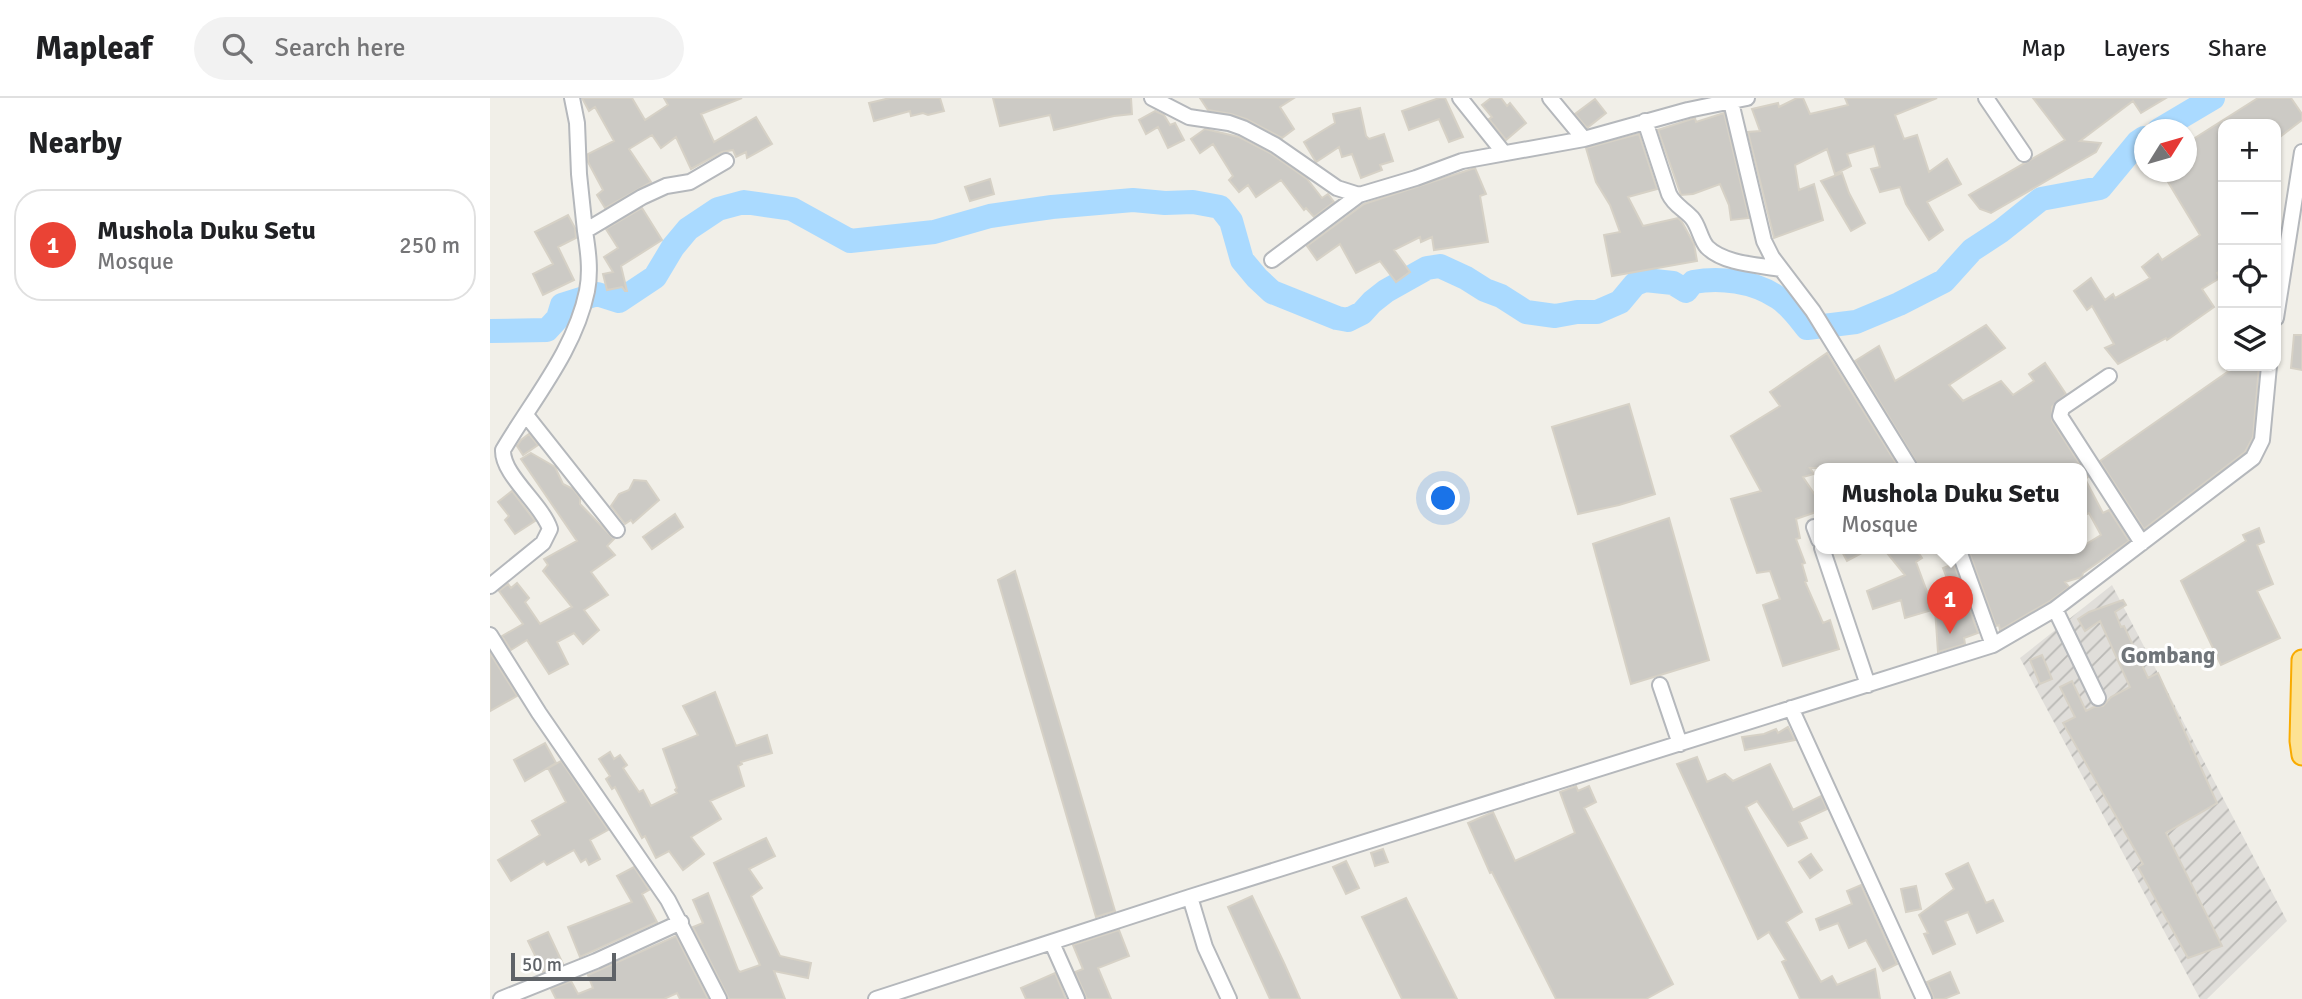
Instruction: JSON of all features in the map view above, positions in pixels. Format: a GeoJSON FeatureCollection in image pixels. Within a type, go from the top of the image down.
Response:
{"type":"FeatureCollection","features":[{"type":"Feature","properties":{"kind":"highway"},"geometry":{"type":"LineString","coordinates":[[2302,660],[2302,755]]}},
{"type":"Feature","properties":{"kind":"street"},"geometry":{"type":"LineString","coordinates":[[490,586],[543,543],[550,529],[503,457],[503,450],[560,359],[585,296],[589,252],[579,174],[577,123],[572,98]]}},
{"type":"Feature","properties":{"kind":"street"},"geometry":{"type":"LineString","coordinates":[[1152,98],[1189,117],[1229,123],[1243,128],[1275,145],[1337,188],[1359,195]]}},
{"type":"Feature","properties":{"kind":"street"},"geometry":{"type":"LineString","coordinates":[[1460,98],[1504,153]]}},
{"type":"Feature","properties":{"kind":"street"},"geometry":{"type":"LineString","coordinates":[[1550,98],[1584,139]]}},
{"type":"Feature","properties":{"kind":"street"},"geometry":{"type":"LineString","coordinates":[[1272,260],[1359,195],[1462,162],[1584,139],[1646,121],[1683,104],[1731,102],[1747,98]]}},
{"type":"Feature","properties":{"kind":"street"},"geometry":{"type":"LineString","coordinates":[[1986,98],[2024,154]]}},
{"type":"Feature","properties":{"kind":"street"},"geometry":{"type":"LineString","coordinates":[[1731,102],[1764,241],[1781,269],[1813,311],[1907,463]]}},
{"type":"Feature","properties":{"kind":"street"},"geometry":{"type":"LineString","coordinates":[[1646,121],[1671,200],[1692,218],[1708,248],[1734,260],[1781,269]]}},
{"type":"Feature","properties":{"kind":"street"},"geometry":{"type":"LineString","coordinates":[[2278,308],[2302,152]]}},
{"type":"Feature","properties":{"kind":"street"},"geometry":{"type":"LineString","coordinates":[[585,230],[642,197],[666,186],[690,182],[726,161]]}},
{"type":"Feature","properties":{"kind":"street"},"geometry":{"type":"LineString","coordinates":[[876,999],[1190,897],[1993,645],[2055,609],[2257,453],[2262,440],[2269,371]]}},
{"type":"Feature","properties":{"kind":"street"},"geometry":{"type":"LineString","coordinates":[[2109,376],[2062,408],[2060,416],[2142,543]]}},
{"type":"Feature","properties":{"kind":"street"},"geometry":{"type":"LineString","coordinates":[[526,415],[617,530]]}},
{"type":"Feature","properties":{"kind":"street"},"geometry":{"type":"LineString","coordinates":[[1824,554],[1868,685]]}},
{"type":"Feature","properties":{"kind":"street"},"geometry":{"type":"LineString","coordinates":[[1960,554],[1993,645]]}},
{"type":"Feature","properties":{"kind":"street"},"geometry":{"type":"LineString","coordinates":[[2055,609],[2098,698]]}},
{"type":"Feature","properties":{"kind":"street"},"geometry":{"type":"LineString","coordinates":[[493,645],[652,875],[681,922],[719,999]]}},
{"type":"Feature","properties":{"kind":"street"},"geometry":{"type":"LineString","coordinates":[[1660,685],[1680,744]]}},
{"type":"Feature","properties":{"kind":"street"},"geometry":{"type":"LineString","coordinates":[[1791,708],[1924,999]]}},
{"type":"Feature","properties":{"kind":"street"},"geometry":{"type":"LineString","coordinates":[[1190,897],[1205,947],[1229,999]]}},
{"type":"Feature","properties":{"kind":"street"},"geometry":{"type":"LineString","coordinates":[[501,999],[596,961],[681,922]]}},
{"type":"Feature","properties":{"kind":"street"},"geometry":{"type":"LineString","coordinates":[[1052,943],[1077,999]]}},
{"type":"Feature","properties":{"kind":"shaded area"},"geometry":{"type":"Polygon","coordinates":[[[2112,585],[2287,921],[2207,999],[2200,999],[2020,658],[2112,585]]]}},
{"type":"Feature","properties":{"kind":"building"},"geometry":{"type":"Polygon","coordinates":[[[582,98],[632,98],[645,120],[668,105],[664,98],[742,98],[701,114],[714,142],[756,117],[772,144],[747,158],[746,152],[736,157],[733,150],[722,152],[691,169],[676,137],[661,148],[652,135],[629,149],[651,182],[605,208],[597,195],[603,190],[588,162],[588,154],[614,141],[595,107],[589,111],[582,98]]]}},
{"type":"Feature","properties":{"kind":"building"},"geometry":{"type":"Polygon","coordinates":[[[890,98],[940,98],[944,111],[911,116],[910,111],[874,121],[869,103],[890,98]]]}},
{"type":"Feature","properties":{"kind":"building"},"geometry":{"type":"Polygon","coordinates":[[[993,98],[1131,98],[1132,114],[1054,130],[1050,115],[1000,126],[993,98]]]}},
{"type":"Feature","properties":{"kind":"building"},"geometry":{"type":"Polygon","coordinates":[[[1200,98],[1294,98],[1280,107],[1294,129],[1282,138],[1246,119],[1208,110],[1200,98]]]}},
{"type":"Feature","properties":{"kind":"building"},"geometry":{"type":"Polygon","coordinates":[[[1445,98],[1463,137],[1449,142],[1439,119],[1409,130],[1402,111],[1445,98]]]}},
{"type":"Feature","properties":{"kind":"building"},"geometry":{"type":"Polygon","coordinates":[[[1491,98],[1501,98],[1507,106],[1510,103],[1526,123],[1506,140],[1489,119],[1492,117],[1482,105],[1491,98]]]}},
{"type":"Feature","properties":{"kind":"building"},"geometry":{"type":"Polygon","coordinates":[[[1797,98],[1803,98],[1810,114],[1848,105],[1845,98],[1937,98],[1895,115],[1904,139],[1917,135],[1929,172],[1947,159],[1961,184],[1927,202],[1943,230],[1929,240],[1906,204],[1900,187],[1880,192],[1871,169],[1880,167],[1874,146],[1847,154],[1851,166],[1835,174],[1827,149],[1795,165],[1799,190],[1814,184],[1823,220],[1774,238],[1748,132],[1760,131],[1752,109],[1778,103],[1779,107],[1797,98]]]}},
{"type":"Feature","properties":{"kind":"building"},"geometry":{"type":"Polygon","coordinates":[[[2033,98],[2166,98],[2141,113],[2133,101],[2080,141],[2101,143],[2096,152],[1991,213],[1980,209],[1969,195],[2065,140],[2033,98]]]}},
{"type":"Feature","properties":{"kind":"building"},"geometry":{"type":"Polygon","coordinates":[[[2258,98],[2291,98],[2302,114],[2302,120],[2281,136],[2281,119],[2225,119],[2258,98]]]}},
{"type":"Feature","properties":{"kind":"building"},"geometry":{"type":"Polygon","coordinates":[[[1595,99],[1606,113],[1587,128],[1575,114],[1595,99]]]}},
{"type":"Feature","properties":{"kind":"building"},"geometry":{"type":"Polygon","coordinates":[[[1360,108],[1366,136],[1369,139],[1384,134],[1393,161],[1380,165],[1382,170],[1361,178],[1352,154],[1342,157],[1339,147],[1316,162],[1304,142],[1335,123],[1333,114],[1360,108]]]}},
{"type":"Feature","properties":{"kind":"building"},"geometry":{"type":"Polygon","coordinates":[[[1155,111],[1164,115],[1170,125],[1175,123],[1184,140],[1168,148],[1158,127],[1146,134],[1139,120],[1155,111]]]}},
{"type":"Feature","properties":{"kind":"building"},"geometry":{"type":"Polygon","coordinates":[[[1724,113],[1749,218],[1731,220],[1729,205],[1720,184],[1693,194],[1681,195],[1658,130],[1695,118],[1696,122],[1724,113]]]}},
{"type":"Feature","properties":{"kind":"building"},"geometry":{"type":"Polygon","coordinates":[[[2218,123],[2218,279],[2202,289],[2214,307],[2167,340],[2166,338],[2118,364],[2105,348],[2114,344],[2092,306],[2087,310],[2074,291],[2091,278],[2105,300],[2113,294],[2115,298],[2150,278],[2142,267],[2158,254],[2162,260],[2200,235],[2168,182],[2197,182],[2197,137],[2218,123]]]}},
{"type":"Feature","properties":{"kind":"building"},"geometry":{"type":"Polygon","coordinates":[[[1205,129],[1239,137],[1270,153],[1307,179],[1322,198],[1328,194],[1334,202],[1314,217],[1306,208],[1304,210],[1281,180],[1256,197],[1248,185],[1239,192],[1229,180],[1233,176],[1213,144],[1200,153],[1191,139],[1205,129]]]}},
{"type":"Feature","properties":{"kind":"building"},"geometry":{"type":"Polygon","coordinates":[[[1639,134],[1657,189],[1628,197],[1643,226],[1678,218],[1694,244],[1697,261],[1612,276],[1604,235],[1620,232],[1610,205],[1596,182],[1586,148],[1639,134]]]}},
{"type":"Feature","properties":{"kind":"building"},"geometry":{"type":"Polygon","coordinates":[[[1475,168],[1486,194],[1480,196],[1488,242],[1434,250],[1432,237],[1421,242],[1420,237],[1394,250],[1410,272],[1396,282],[1380,261],[1356,273],[1340,244],[1317,260],[1307,246],[1364,204],[1475,168]]]}},
{"type":"Feature","properties":{"kind":"building"},"geometry":{"type":"Polygon","coordinates":[[[1842,173],[1865,223],[1851,231],[1821,181],[1842,173]]]}},
{"type":"Feature","properties":{"kind":"building"},"geometry":{"type":"Polygon","coordinates":[[[990,179],[994,194],[970,201],[965,187],[990,179]]]}},
{"type":"Feature","properties":{"kind":"building"},"geometry":{"type":"Polygon","coordinates":[[[642,208],[662,240],[621,266],[627,291],[622,287],[607,290],[603,274],[613,272],[604,257],[618,248],[606,229],[642,208]]]}},
{"type":"Feature","properties":{"kind":"building"},"geometry":{"type":"Polygon","coordinates":[[[568,215],[575,228],[576,238],[558,247],[574,280],[543,295],[533,274],[553,264],[535,232],[568,215]]]}},
{"type":"Feature","properties":{"kind":"building"},"geometry":{"type":"Polygon","coordinates":[[[1986,325],[2005,348],[1949,385],[1963,401],[2001,381],[2013,395],[2034,381],[2029,374],[2045,363],[2066,394],[2052,407],[2052,421],[2079,463],[1917,463],[1855,361],[1879,346],[1895,381],[1986,325]]]}},
{"type":"Feature","properties":{"kind":"building"},"geometry":{"type":"Polygon","coordinates":[[[2294,335],[2302,335],[2302,370],[2291,368],[2294,335]]]}},
{"type":"Feature","properties":{"kind":"building"},"geometry":{"type":"Polygon","coordinates":[[[1827,353],[1896,463],[1814,463],[1814,468],[1810,468],[1814,474],[1803,477],[1814,494],[1814,513],[1796,519],[1800,538],[1796,539],[1805,563],[1802,564],[1807,581],[1805,582],[1823,623],[1830,620],[1839,649],[1783,666],[1763,605],[1780,599],[1770,571],[1757,573],[1731,499],[1761,491],[1731,436],[1780,406],[1770,392],[1827,353]]]}},
{"type":"Feature","properties":{"kind":"building"},"geometry":{"type":"Polygon","coordinates":[[[2229,371],[2259,371],[2253,437],[2245,452],[2144,529],[2100,461],[2229,371]]]}},
{"type":"Feature","properties":{"kind":"building"},"geometry":{"type":"Polygon","coordinates":[[[1629,404],[1655,494],[1578,514],[1552,427],[1629,404]]]}},
{"type":"Feature","properties":{"kind":"building"},"geometry":{"type":"Polygon","coordinates":[[[529,434],[538,445],[523,455],[517,446],[529,434]]]}},
{"type":"Feature","properties":{"kind":"building"},"geometry":{"type":"Polygon","coordinates":[[[531,453],[555,467],[563,484],[573,489],[580,498],[580,504],[614,539],[607,546],[615,555],[591,572],[608,595],[584,610],[599,630],[583,644],[574,633],[557,642],[568,664],[549,674],[527,640],[511,650],[502,636],[523,624],[499,591],[508,584],[511,588],[517,583],[529,598],[525,602],[540,624],[572,607],[543,571],[548,565],[544,559],[577,541],[521,459],[531,453]]]}},
{"type":"Feature","properties":{"kind":"building"},"geometry":{"type":"Polygon","coordinates":[[[634,480],[646,481],[659,500],[633,523],[631,520],[625,524],[611,506],[619,494],[629,490],[634,480]]]}},
{"type":"Feature","properties":{"kind":"building"},"geometry":{"type":"Polygon","coordinates":[[[2087,483],[2103,513],[2109,510],[2129,541],[2083,573],[2082,577],[2065,582],[2069,587],[2050,601],[2000,630],[1999,625],[1996,626],[1970,554],[2087,554],[2087,544],[2101,535],[2089,513],[2087,514],[2087,483]]]}},
{"type":"Feature","properties":{"kind":"building"},"geometry":{"type":"Polygon","coordinates":[[[512,491],[535,521],[515,534],[505,520],[509,516],[498,502],[512,491]]]}},
{"type":"Feature","properties":{"kind":"building"},"geometry":{"type":"Polygon","coordinates":[[[675,514],[683,527],[652,549],[643,537],[675,514]]]}},
{"type":"Feature","properties":{"kind":"building"},"geometry":{"type":"Polygon","coordinates":[[[1669,518],[1709,660],[1631,684],[1593,544],[1669,518]]]}},
{"type":"Feature","properties":{"kind":"building"},"geometry":{"type":"Polygon","coordinates":[[[2259,528],[2264,542],[2257,545],[2273,584],[2257,591],[2280,638],[2221,665],[2181,581],[2246,541],[2243,535],[2259,528]]]}},
{"type":"Feature","properties":{"kind":"building"},"geometry":{"type":"Polygon","coordinates":[[[1843,554],[1860,554],[1847,561],[1843,554]]]}},
{"type":"Feature","properties":{"kind":"building"},"geometry":{"type":"Polygon","coordinates":[[[1888,554],[1919,554],[1922,558],[1916,562],[1929,597],[1951,589],[1943,568],[1951,565],[1948,557],[1951,556],[1978,633],[1964,638],[1965,644],[1938,652],[1935,609],[1905,618],[1901,600],[1873,609],[1867,591],[1905,575],[1888,554]]]}},
{"type":"Feature","properties":{"kind":"building"},"geometry":{"type":"Polygon","coordinates":[[[1015,571],[1115,911],[1096,917],[998,580],[1015,571]]]}},
{"type":"Feature","properties":{"kind":"building"},"geometry":{"type":"Polygon","coordinates":[[[2123,600],[2126,605],[2115,612],[2121,627],[2124,626],[2148,678],[2158,673],[2217,803],[2166,833],[2222,946],[2188,958],[2138,867],[2143,864],[2063,723],[2075,717],[2060,687],[2072,681],[2086,711],[2103,706],[2111,697],[2130,687],[2100,621],[2085,631],[2078,619],[2089,612],[2123,600]]]}},
{"type":"Feature","properties":{"kind":"building"},"geometry":{"type":"Polygon","coordinates":[[[490,653],[517,696],[490,711],[490,653]]]}},
{"type":"Feature","properties":{"kind":"building"},"geometry":{"type":"Polygon","coordinates":[[[2042,655],[2052,679],[2040,684],[2030,660],[2042,655]]]}},
{"type":"Feature","properties":{"kind":"building"},"geometry":{"type":"Polygon","coordinates":[[[715,692],[736,746],[767,735],[772,753],[741,762],[738,766],[744,786],[710,801],[721,819],[691,837],[704,854],[683,870],[669,851],[656,858],[645,836],[642,838],[615,787],[612,789],[606,779],[610,776],[599,759],[610,752],[614,759],[620,755],[627,765],[623,768],[639,792],[643,790],[651,806],[677,793],[663,749],[698,735],[683,706],[715,692]]]}},
{"type":"Feature","properties":{"kind":"building"},"geometry":{"type":"Polygon","coordinates":[[[1788,727],[1795,740],[1745,750],[1742,737],[1764,734],[1776,729],[1778,733],[1788,727]]]}},
{"type":"Feature","properties":{"kind":"building"},"geometry":{"type":"Polygon","coordinates":[[[545,743],[556,763],[525,781],[514,760],[545,743]]]}},
{"type":"Feature","properties":{"kind":"building"},"geometry":{"type":"Polygon","coordinates":[[[1697,757],[1707,782],[1725,774],[1733,781],[1770,764],[1793,810],[1821,796],[1827,809],[1799,822],[1807,838],[1788,846],[1757,801],[1746,807],[1802,912],[1786,922],[1821,982],[1832,976],[1837,985],[1875,969],[1880,999],[1800,999],[1782,962],[1786,960],[1769,932],[1758,939],[1677,764],[1697,757]]]}},
{"type":"Feature","properties":{"kind":"building"},"geometry":{"type":"Polygon","coordinates":[[[561,761],[608,830],[590,840],[600,859],[589,865],[586,859],[581,862],[574,850],[547,865],[544,861],[511,881],[498,860],[540,835],[532,821],[566,802],[548,768],[561,761]]]}},
{"type":"Feature","properties":{"kind":"building"},"geometry":{"type":"Polygon","coordinates":[[[1576,786],[1578,791],[1589,786],[1596,802],[1584,808],[1673,984],[1646,999],[1556,999],[1492,872],[1490,873],[1468,823],[1493,812],[1515,861],[1575,833],[1560,792],[1576,786]]]}},
{"type":"Feature","properties":{"kind":"building"},"geometry":{"type":"Polygon","coordinates":[[[766,838],[775,856],[749,869],[762,888],[751,896],[780,956],[811,963],[808,978],[774,971],[785,999],[729,999],[693,927],[703,923],[693,900],[708,893],[740,972],[760,965],[714,863],[766,838]]]}},
{"type":"Feature","properties":{"kind":"building"},"geometry":{"type":"Polygon","coordinates":[[[1383,849],[1388,862],[1375,866],[1371,853],[1383,849]]]}},
{"type":"Feature","properties":{"kind":"building"},"geometry":{"type":"Polygon","coordinates":[[[1811,854],[1822,870],[1810,878],[1799,862],[1811,854]]]}},
{"type":"Feature","properties":{"kind":"building"},"geometry":{"type":"Polygon","coordinates":[[[1346,861],[1359,888],[1346,894],[1333,867],[1346,861]]]}},
{"type":"Feature","properties":{"kind":"building"},"geometry":{"type":"Polygon","coordinates":[[[1968,863],[1986,903],[1993,900],[2003,921],[1977,933],[1968,912],[1945,921],[1955,944],[1933,954],[1924,934],[1928,933],[1919,915],[1954,889],[1946,874],[1968,863]]]}},
{"type":"Feature","properties":{"kind":"building"},"geometry":{"type":"Polygon","coordinates":[[[634,867],[649,890],[642,894],[657,922],[580,957],[568,927],[632,902],[617,876],[634,867]]]}},
{"type":"Feature","properties":{"kind":"building"},"geometry":{"type":"Polygon","coordinates":[[[1861,885],[1897,964],[1883,971],[1866,940],[1849,948],[1838,923],[1820,930],[1816,919],[1852,904],[1847,891],[1861,885]]]}},
{"type":"Feature","properties":{"kind":"building"},"geometry":{"type":"Polygon","coordinates":[[[1916,886],[1921,909],[1906,912],[1901,889],[1916,886]]]}},
{"type":"Feature","properties":{"kind":"building"},"geometry":{"type":"Polygon","coordinates":[[[1252,896],[1300,999],[1270,999],[1228,907],[1252,896]]]}},
{"type":"Feature","properties":{"kind":"building"},"geometry":{"type":"Polygon","coordinates":[[[1406,898],[1457,999],[1402,999],[1362,917],[1406,898]]]}},
{"type":"Feature","properties":{"kind":"building"},"geometry":{"type":"Polygon","coordinates":[[[1119,930],[1129,956],[1098,968],[1111,999],[1087,999],[1075,972],[1083,969],[1073,945],[1119,930]]]}},
{"type":"Feature","properties":{"kind":"building"},"geometry":{"type":"Polygon","coordinates":[[[548,932],[563,964],[543,972],[528,941],[548,932]]]}},
{"type":"Feature","properties":{"kind":"building"},"geometry":{"type":"Polygon","coordinates":[[[676,936],[708,999],[680,999],[677,993],[664,999],[556,999],[551,989],[571,981],[578,994],[593,988],[588,975],[676,936]]]}},
{"type":"Feature","properties":{"kind":"building"},"geometry":{"type":"Polygon","coordinates":[[[1950,972],[1959,993],[1944,999],[1934,999],[1927,982],[1950,972]]]}},
{"type":"Feature","properties":{"kind":"building"},"geometry":{"type":"Polygon","coordinates":[[[1055,973],[1066,999],[1026,999],[1021,988],[1055,973]]]}},
{"type":"Feature","properties":{"kind":"waterway"},"geometry":{"type":"LineString","coordinates":[[2178,119],[2213,98]]}},
{"type":"Feature","properties":{"kind":"waterway"},"geometry":{"type":"LineString","coordinates":[[490,331],[547,330],[558,318],[562,305],[597,294],[619,301],[655,277],[673,247],[688,229],[718,209],[744,202],[792,209],[850,241],[934,232],[990,216],[1052,207],[1133,200],[1193,202],[1220,207],[1231,221],[1242,260],[1257,278],[1272,292],[1337,318],[1348,320],[1362,313],[1386,291],[1427,268],[1440,266],[1501,296],[1526,312],[1555,316],[1597,312],[1620,302],[1635,284],[1645,280],[1673,283],[1686,291],[1693,282],[1736,282],[1758,287],[1777,297],[1790,307],[1807,328],[1856,322],[1944,281],[1972,250],[2041,199],[2100,188],[2134,147]]}},
{"type":"Feature","properties":{"kind":"place","name":"Mushola Duku Setu"},"geometry":{"type":"Point","coordinates":[1950,634]}},
{"type":"Feature","properties":{"kind":"district","name":"Gombang"},"geometry":{"type":"Point","coordinates":[2168,655]}}]}
